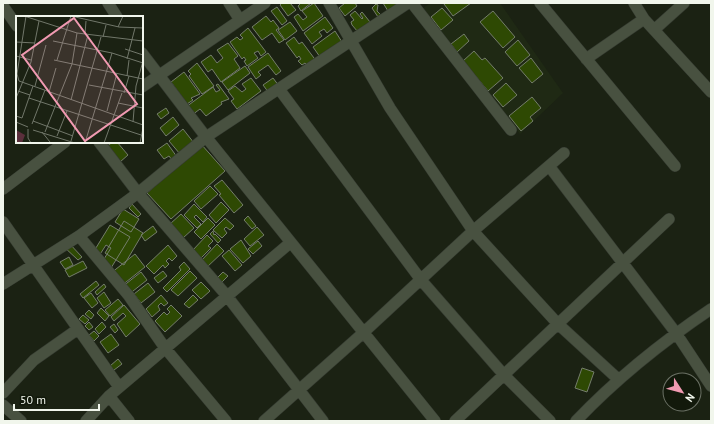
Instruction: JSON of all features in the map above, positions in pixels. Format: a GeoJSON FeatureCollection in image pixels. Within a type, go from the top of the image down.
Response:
{"type":"FeatureCollection","features":[{"type":"Feature","properties":{"kind":"street"},"geometry":{"type":"LineString","coordinates":[[108,3],[116,16]]}},
{"type":"Feature","properties":{"kind":"street"},"geometry":{"type":"LineString","coordinates":[[229,3],[240,20]]}},
{"type":"Feature","properties":{"kind":"street"},"geometry":{"type":"LineString","coordinates":[[143,86],[265,3]]}},
{"type":"Feature","properties":{"kind":"street"},"geometry":{"type":"LineString","coordinates":[[329,3],[390,108],[473,231],[558,324],[618,379]]}},
{"type":"Feature","properties":{"kind":"street"},"geometry":{"type":"LineString","coordinates":[[3,284],[79,236],[138,193],[206,137],[408,3]]}},
{"type":"Feature","properties":{"kind":"street"},"geometry":{"type":"LineString","coordinates":[[412,3],[511,130]]}},
{"type":"Feature","properties":{"kind":"street"},"geometry":{"type":"LineString","coordinates":[[540,3],[675,166]]}},
{"type":"Feature","properties":{"kind":"street"},"geometry":{"type":"LineString","coordinates":[[634,3],[644,19],[711,92]]}},
{"type":"Feature","properties":{"kind":"street"},"geometry":{"type":"LineString","coordinates":[[654,30],[684,3]]}},
{"type":"Feature","properties":{"kind":"street"},"geometry":{"type":"LineString","coordinates":[[3,6],[16,25]]}},
{"type":"Feature","properties":{"kind":"street"},"geometry":{"type":"LineString","coordinates":[[586,59],[644,19]]}},
{"type":"Feature","properties":{"kind":"street"},"geometry":{"type":"LineString","coordinates":[[143,54],[158,76],[290,243],[435,421]]}},
{"type":"Feature","properties":{"kind":"street"},"geometry":{"type":"LineString","coordinates":[[279,89],[421,280],[504,375],[550,421]]}},
{"type":"Feature","properties":{"kind":"street"},"geometry":{"type":"LineString","coordinates":[[3,189],[64,143]]}},
{"type":"Feature","properties":{"kind":"street"},"geometry":{"type":"LineString","coordinates":[[101,143],[138,193],[227,296],[323,421]]}},
{"type":"Feature","properties":{"kind":"street"},"geometry":{"type":"LineString","coordinates":[[264,421],[363,334],[473,231],[564,153]]}},
{"type":"Feature","properties":{"kind":"street"},"geometry":{"type":"LineString","coordinates":[[548,166],[676,333],[711,386]]}},
{"type":"Feature","properties":{"kind":"street"},"geometry":{"type":"LineString","coordinates":[[455,421],[669,219]]}},
{"type":"Feature","properties":{"kind":"street"},"geometry":{"type":"LineString","coordinates":[[3,222],[119,387]]}},
{"type":"Feature","properties":{"kind":"street"},"geometry":{"type":"LineString","coordinates":[[79,236],[129,296],[165,348],[226,421]]}},
{"type":"Feature","properties":{"kind":"street"},"geometry":{"type":"LineString","coordinates":[[86,421],[108,396],[290,243]]}},
{"type":"Feature","properties":{"kind":"street"},"geometry":{"type":"LineString","coordinates":[[580,420],[618,379],[676,333],[711,309]]}},
{"type":"Feature","properties":{"kind":"street"},"geometry":{"type":"LineString","coordinates":[[3,393],[34,360],[78,330]]}},
{"type":"Feature","properties":{"kind":"street"},"geometry":{"type":"LineString","coordinates":[[108,396],[129,421]]}},
{"type":"Feature","properties":{"kind":"street"},"geometry":{"type":"LineString","coordinates":[[3,405],[21,421]]}},
{"type":"Feature","properties":{"kind":"shaded area"},"geometry":{"type":"Polygon","coordinates":[[[430,3],[500,3],[563,93],[520,134],[421,10],[430,3]]]}},
{"type":"Feature","properties":{"kind":"building"},"geometry":{"type":"Polygon","coordinates":[[[282,3],[290,3],[296,10],[288,16],[280,5],[282,3]]]}},
{"type":"Feature","properties":{"kind":"building"},"geometry":{"type":"Polygon","coordinates":[[[301,3],[311,3],[301,11],[298,6],[301,3]]]}},
{"type":"Feature","properties":{"kind":"building"},"geometry":{"type":"Polygon","coordinates":[[[314,3],[323,16],[303,31],[294,17],[298,14],[303,20],[307,17],[302,11],[314,3]]]}},
{"type":"Feature","properties":{"kind":"building"},"geometry":{"type":"Polygon","coordinates":[[[345,3],[355,3],[357,6],[345,16],[339,8],[345,3]]]}},
{"type":"Feature","properties":{"kind":"building"},"geometry":{"type":"Polygon","coordinates":[[[383,3],[397,3],[398,4],[388,11],[383,3]]]}},
{"type":"Feature","properties":{"kind":"building"},"geometry":{"type":"Polygon","coordinates":[[[471,3],[453,16],[444,4],[471,3]]]}},
{"type":"Feature","properties":{"kind":"building"},"geometry":{"type":"Polygon","coordinates":[[[376,4],[378,5],[377,11],[381,15],[378,17],[372,8],[376,4]]]}},
{"type":"Feature","properties":{"kind":"building"},"geometry":{"type":"Polygon","coordinates":[[[277,7],[287,21],[282,25],[271,11],[277,7]]]}},
{"type":"Feature","properties":{"kind":"building"},"geometry":{"type":"Polygon","coordinates":[[[442,8],[453,20],[441,30],[431,17],[442,8]]]}},
{"type":"Feature","properties":{"kind":"building"},"geometry":{"type":"Polygon","coordinates":[[[355,11],[362,19],[363,18],[360,14],[362,12],[370,22],[358,32],[352,25],[351,22],[354,20],[350,15],[355,11]]]}},
{"type":"Feature","properties":{"kind":"building"},"geometry":{"type":"Polygon","coordinates":[[[493,11],[515,37],[503,48],[480,22],[493,11]]]}},
{"type":"Feature","properties":{"kind":"building"},"geometry":{"type":"Polygon","coordinates":[[[266,16],[271,22],[273,20],[279,28],[276,30],[284,40],[279,43],[272,33],[262,40],[252,27],[266,16]]]}},
{"type":"Feature","properties":{"kind":"building"},"geometry":{"type":"Polygon","coordinates":[[[325,17],[333,28],[327,33],[324,29],[319,32],[322,36],[312,44],[304,33],[325,17]]]}},
{"type":"Feature","properties":{"kind":"building"},"geometry":{"type":"Polygon","coordinates":[[[290,22],[297,31],[285,40],[278,30],[290,22]]]}},
{"type":"Feature","properties":{"kind":"building"},"geometry":{"type":"Polygon","coordinates":[[[248,28],[266,52],[261,56],[258,51],[254,53],[258,58],[247,66],[244,61],[246,60],[244,57],[242,59],[230,42],[237,37],[240,40],[243,38],[240,35],[248,28]]]}},
{"type":"Feature","properties":{"kind":"building"},"geometry":{"type":"Polygon","coordinates":[[[335,31],[342,42],[320,57],[313,47],[335,31]]]}},
{"type":"Feature","properties":{"kind":"building"},"geometry":{"type":"Polygon","coordinates":[[[464,34],[469,41],[457,52],[451,44],[464,34]]]}},
{"type":"Feature","properties":{"kind":"building"},"geometry":{"type":"Polygon","coordinates":[[[294,37],[299,44],[302,42],[317,62],[309,68],[305,63],[302,65],[298,61],[301,59],[299,56],[297,58],[286,43],[294,37]]]}},
{"type":"Feature","properties":{"kind":"building"},"geometry":{"type":"Polygon","coordinates":[[[518,40],[530,55],[517,66],[505,52],[518,40]]]}},
{"type":"Feature","properties":{"kind":"building"},"geometry":{"type":"Polygon","coordinates":[[[228,43],[238,56],[234,59],[240,68],[221,82],[212,69],[208,72],[201,62],[211,55],[217,63],[223,58],[217,50],[228,43]]]}},
{"type":"Feature","properties":{"kind":"building"},"geometry":{"type":"Polygon","coordinates":[[[474,51],[482,60],[485,58],[503,78],[488,91],[463,61],[474,51]]]}},
{"type":"Feature","properties":{"kind":"building"},"geometry":{"type":"Polygon","coordinates":[[[268,53],[281,71],[276,75],[268,65],[258,72],[261,75],[256,79],[248,67],[268,53]]]}},
{"type":"Feature","properties":{"kind":"building"},"geometry":{"type":"Polygon","coordinates":[[[531,58],[543,74],[532,83],[519,68],[531,58]]]}},
{"type":"Feature","properties":{"kind":"building"},"geometry":{"type":"Polygon","coordinates":[[[197,63],[214,86],[202,94],[189,76],[191,74],[188,71],[197,63]]]}},
{"type":"Feature","properties":{"kind":"building"},"geometry":{"type":"Polygon","coordinates":[[[245,66],[250,73],[228,90],[222,82],[245,66]]]}},
{"type":"Feature","properties":{"kind":"building"},"geometry":{"type":"Polygon","coordinates":[[[184,72],[200,94],[191,98],[193,100],[187,104],[171,82],[184,72]]]}},
{"type":"Feature","properties":{"kind":"building"},"geometry":{"type":"Polygon","coordinates":[[[251,78],[261,91],[237,109],[231,101],[234,99],[228,91],[235,86],[242,92],[246,89],[242,84],[251,78]]]}},
{"type":"Feature","properties":{"kind":"building"},"geometry":{"type":"Polygon","coordinates":[[[273,78],[279,86],[269,93],[263,85],[273,78]]]}},
{"type":"Feature","properties":{"kind":"building"},"geometry":{"type":"Polygon","coordinates":[[[506,83],[517,95],[503,107],[493,95],[506,83]]]}},
{"type":"Feature","properties":{"kind":"building"},"geometry":{"type":"Polygon","coordinates":[[[218,84],[229,99],[221,102],[222,104],[206,116],[200,109],[192,115],[186,107],[213,87],[216,92],[220,90],[216,85],[218,84]]]}},
{"type":"Feature","properties":{"kind":"building"},"geometry":{"type":"Polygon","coordinates":[[[532,97],[541,108],[530,117],[533,121],[521,131],[509,116],[532,97]]]}},
{"type":"Feature","properties":{"kind":"building"},"geometry":{"type":"Polygon","coordinates":[[[166,108],[169,113],[161,119],[157,114],[166,108]]]}},
{"type":"Feature","properties":{"kind":"building"},"geometry":{"type":"Polygon","coordinates":[[[173,117],[179,125],[166,136],[160,128],[173,117]]]}},
{"type":"Feature","properties":{"kind":"building"},"geometry":{"type":"Polygon","coordinates":[[[183,129],[194,143],[180,154],[169,141],[183,129]]]}},
{"type":"Feature","properties":{"kind":"building"},"geometry":{"type":"Polygon","coordinates":[[[112,143],[118,143],[128,155],[120,162],[107,146],[112,143]]]}},
{"type":"Feature","properties":{"kind":"building"},"geometry":{"type":"Polygon","coordinates":[[[167,143],[177,157],[172,160],[169,156],[164,159],[157,150],[167,143]]]}},
{"type":"Feature","properties":{"kind":"building"},"geometry":{"type":"Polygon","coordinates":[[[201,144],[225,171],[171,219],[147,193],[201,144]]]}},
{"type":"Feature","properties":{"kind":"building"},"geometry":{"type":"Polygon","coordinates":[[[222,180],[243,205],[234,213],[219,195],[221,194],[214,186],[222,180]]]}},
{"type":"Feature","properties":{"kind":"building"},"geometry":{"type":"Polygon","coordinates":[[[210,186],[218,194],[201,209],[194,201],[210,186]]]}},
{"type":"Feature","properties":{"kind":"building"},"geometry":{"type":"Polygon","coordinates":[[[221,202],[229,210],[216,223],[209,215],[221,202]]]}},
{"type":"Feature","properties":{"kind":"building"},"geometry":{"type":"Polygon","coordinates":[[[132,204],[141,214],[138,217],[129,208],[132,204]]]}},
{"type":"Feature","properties":{"kind":"building"},"geometry":{"type":"Polygon","coordinates":[[[194,204],[207,217],[203,222],[196,215],[194,217],[201,224],[197,228],[184,215],[194,204]]]}},
{"type":"Feature","properties":{"kind":"building"},"geometry":{"type":"Polygon","coordinates":[[[123,209],[139,219],[131,232],[115,222],[123,209]]]}},
{"type":"Feature","properties":{"kind":"building"},"geometry":{"type":"Polygon","coordinates":[[[181,214],[194,228],[183,238],[170,224],[181,214]]]}},
{"type":"Feature","properties":{"kind":"building"},"geometry":{"type":"Polygon","coordinates":[[[248,216],[256,226],[252,229],[244,220],[248,216]]]}},
{"type":"Feature","properties":{"kind":"building"},"geometry":{"type":"Polygon","coordinates":[[[208,218],[215,225],[201,239],[194,232],[208,218]]]}},
{"type":"Feature","properties":{"kind":"building"},"geometry":{"type":"Polygon","coordinates":[[[225,218],[234,226],[230,230],[226,227],[224,229],[227,233],[222,238],[213,230],[225,218]]]}},
{"type":"Feature","properties":{"kind":"building"},"geometry":{"type":"Polygon","coordinates":[[[124,221],[143,233],[124,265],[105,253],[124,221]]]}},
{"type":"Feature","properties":{"kind":"building"},"geometry":{"type":"Polygon","coordinates":[[[110,225],[130,237],[111,268],[102,262],[111,248],[106,245],[97,259],[91,256],[110,225]]]}},
{"type":"Feature","properties":{"kind":"building"},"geometry":{"type":"Polygon","coordinates":[[[153,226],[157,232],[145,241],[141,235],[153,226]]]}},
{"type":"Feature","properties":{"kind":"building"},"geometry":{"type":"Polygon","coordinates":[[[257,227],[264,235],[250,246],[244,239],[257,227]]]}},
{"type":"Feature","properties":{"kind":"building"},"geometry":{"type":"Polygon","coordinates":[[[213,231],[214,235],[215,234],[221,240],[218,243],[210,234],[213,231]]]}},
{"type":"Feature","properties":{"kind":"building"},"geometry":{"type":"Polygon","coordinates":[[[207,235],[213,241],[208,246],[211,248],[200,259],[192,251],[207,235]]]}},
{"type":"Feature","properties":{"kind":"building"},"geometry":{"type":"Polygon","coordinates":[[[241,240],[251,256],[243,263],[230,249],[241,240]]]}},
{"type":"Feature","properties":{"kind":"building"},"geometry":{"type":"Polygon","coordinates":[[[258,241],[262,246],[253,254],[248,249],[258,241]]]}},
{"type":"Feature","properties":{"kind":"building"},"geometry":{"type":"Polygon","coordinates":[[[68,242],[82,257],[78,260],[63,246],[68,242]]]}},
{"type":"Feature","properties":{"kind":"building"},"geometry":{"type":"Polygon","coordinates":[[[217,244],[224,251],[206,268],[200,262],[217,244]]]}},
{"type":"Feature","properties":{"kind":"building"},"geometry":{"type":"Polygon","coordinates":[[[168,245],[177,256],[172,261],[169,258],[166,261],[169,264],[165,268],[163,265],[154,274],[146,266],[168,245]]]}},
{"type":"Feature","properties":{"kind":"building"},"geometry":{"type":"Polygon","coordinates":[[[229,250],[242,265],[235,271],[222,256],[229,250]]]}},
{"type":"Feature","properties":{"kind":"building"},"geometry":{"type":"Polygon","coordinates":[[[135,254],[145,267],[121,286],[111,273],[135,254]]]}},
{"type":"Feature","properties":{"kind":"building"},"geometry":{"type":"Polygon","coordinates":[[[69,257],[73,265],[65,269],[60,262],[69,257]]]}},
{"type":"Feature","properties":{"kind":"building"},"geometry":{"type":"Polygon","coordinates":[[[83,261],[87,268],[69,277],[65,270],[83,261]]]}},
{"type":"Feature","properties":{"kind":"building"},"geometry":{"type":"Polygon","coordinates":[[[184,262],[190,269],[167,292],[163,288],[181,270],[179,267],[184,262]]]}},
{"type":"Feature","properties":{"kind":"building"},"geometry":{"type":"Polygon","coordinates":[[[163,271],[167,276],[158,283],[154,278],[163,271]]]}},
{"type":"Feature","properties":{"kind":"building"},"geometry":{"type":"Polygon","coordinates":[[[190,271],[197,278],[178,296],[171,290],[190,271]]]}},
{"type":"Feature","properties":{"kind":"building"},"geometry":{"type":"Polygon","coordinates":[[[141,272],[147,280],[128,295],[122,287],[141,272]]]}},
{"type":"Feature","properties":{"kind":"building"},"geometry":{"type":"Polygon","coordinates":[[[223,272],[228,276],[220,284],[216,279],[223,272]]]}},
{"type":"Feature","properties":{"kind":"building"},"geometry":{"type":"Polygon","coordinates":[[[96,281],[99,285],[83,298],[80,294],[96,281]]]}},
{"type":"Feature","properties":{"kind":"building"},"geometry":{"type":"Polygon","coordinates":[[[201,282],[210,291],[201,299],[192,290],[201,282]]]}},
{"type":"Feature","properties":{"kind":"building"},"geometry":{"type":"Polygon","coordinates":[[[148,283],[155,292],[141,303],[134,294],[148,283]]]}},
{"type":"Feature","properties":{"kind":"building"},"geometry":{"type":"Polygon","coordinates":[[[104,284],[106,287],[97,295],[95,292],[104,284]]]}},
{"type":"Feature","properties":{"kind":"building"},"geometry":{"type":"Polygon","coordinates":[[[104,292],[111,303],[104,308],[97,298],[104,292]]]}},
{"type":"Feature","properties":{"kind":"building"},"geometry":{"type":"Polygon","coordinates":[[[91,293],[98,303],[92,308],[84,298],[91,293]]]}},
{"type":"Feature","properties":{"kind":"building"},"geometry":{"type":"Polygon","coordinates":[[[161,295],[168,303],[164,306],[161,303],[158,306],[160,310],[152,317],[146,309],[161,295]]]}},
{"type":"Feature","properties":{"kind":"building"},"geometry":{"type":"Polygon","coordinates":[[[193,295],[198,300],[189,308],[184,304],[193,295]]]}},
{"type":"Feature","properties":{"kind":"building"},"geometry":{"type":"Polygon","coordinates":[[[118,299],[123,305],[110,316],[105,310],[118,299]]]}},
{"type":"Feature","properties":{"kind":"building"},"geometry":{"type":"Polygon","coordinates":[[[124,305],[140,324],[126,337],[117,324],[126,316],[123,313],[114,321],[111,317],[124,305]]]}},
{"type":"Feature","properties":{"kind":"building"},"geometry":{"type":"Polygon","coordinates":[[[171,305],[182,316],[165,332],[155,321],[164,312],[167,315],[170,312],[167,309],[171,305]]]}},
{"type":"Feature","properties":{"kind":"building"},"geometry":{"type":"Polygon","coordinates":[[[101,308],[109,316],[105,321],[97,313],[101,308]]]}},
{"type":"Feature","properties":{"kind":"building"},"geometry":{"type":"Polygon","coordinates":[[[89,310],[94,315],[91,319],[85,314],[89,310]]]}},
{"type":"Feature","properties":{"kind":"building"},"geometry":{"type":"Polygon","coordinates":[[[83,315],[89,320],[85,324],[79,319],[83,315]]]}},
{"type":"Feature","properties":{"kind":"building"},"geometry":{"type":"Polygon","coordinates":[[[89,322],[93,327],[89,330],[85,326],[89,322]]]}},
{"type":"Feature","properties":{"kind":"building"},"geometry":{"type":"Polygon","coordinates":[[[102,322],[106,327],[99,334],[95,329],[102,322]]]}},
{"type":"Feature","properties":{"kind":"building"},"geometry":{"type":"Polygon","coordinates":[[[114,324],[118,330],[115,333],[110,327],[114,324]]]}},
{"type":"Feature","properties":{"kind":"building"},"geometry":{"type":"Polygon","coordinates":[[[94,331],[99,336],[94,341],[89,335],[94,331]]]}},
{"type":"Feature","properties":{"kind":"building"},"geometry":{"type":"Polygon","coordinates":[[[111,334],[119,345],[108,353],[100,342],[111,334]]]}},
{"type":"Feature","properties":{"kind":"building"},"geometry":{"type":"Polygon","coordinates":[[[118,359],[122,364],[114,370],[110,366],[118,359]]]}},
{"type":"Feature","properties":{"kind":"building"},"geometry":{"type":"Polygon","coordinates":[[[582,368],[594,372],[587,392],[575,388],[582,368]]]}}]}
